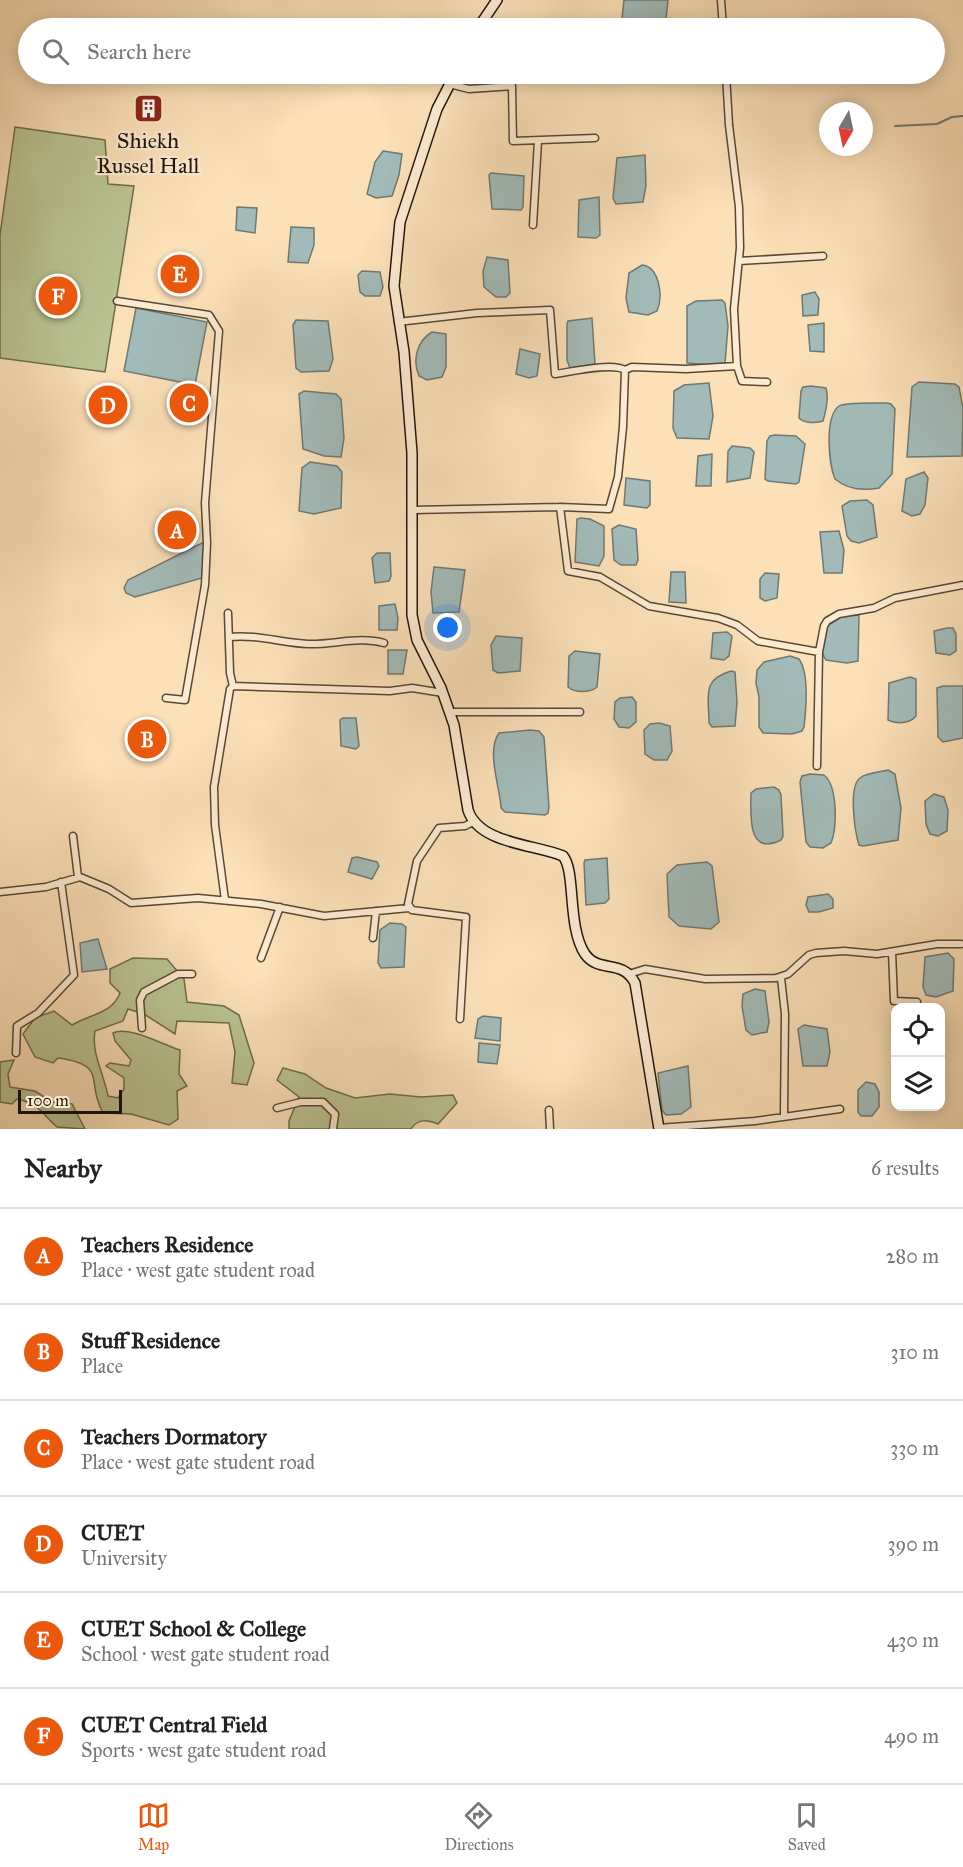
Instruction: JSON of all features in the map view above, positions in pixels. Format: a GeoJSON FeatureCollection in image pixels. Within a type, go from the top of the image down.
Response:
{"type":"FeatureCollection","features":[{"type":"Feature","properties":{"kind":"main road"},"geometry":{"type":"LineString","coordinates":[[485,18],[497,0]]}},
{"type":"Feature","properties":{"kind":"main road"},"geometry":{"type":"LineString","coordinates":[[449,84],[437,109],[400,222],[394,286],[404,352],[410,422],[413,510],[412,615],[417,640],[450,712],[468,810],[473,822],[488,834],[563,856],[569,870],[571,909],[586,955],[596,964],[616,967],[629,974],[635,983],[658,1128]]}},
{"type":"Feature","properties":{"kind":"street"},"geometry":{"type":"LineString","coordinates":[[721,0],[722,18]]}},
{"type":"Feature","properties":{"kind":"street"},"geometry":{"type":"LineString","coordinates":[[449,84],[469,89],[512,86],[513,141],[595,138]]}},
{"type":"Feature","properties":{"kind":"street"},"geometry":{"type":"LineString","coordinates":[[727,84],[739,207],[739,261],[734,309],[737,366],[742,381],[767,382]]}},
{"type":"Feature","properties":{"kind":"street"},"geometry":{"type":"LineString","coordinates":[[533,225],[538,141]]}},
{"type":"Feature","properties":{"kind":"street"},"geometry":{"type":"LineString","coordinates":[[739,261],[822,256]]}},
{"type":"Feature","properties":{"kind":"street"},"geometry":{"type":"LineString","coordinates":[[117,301],[209,315],[219,331],[205,503],[207,543],[205,585],[185,700],[166,698]]}},
{"type":"Feature","properties":{"kind":"street"},"geometry":{"type":"LineString","coordinates":[[398,322],[477,313],[550,310],[555,374],[598,368],[625,370],[632,367],[694,369],[737,366]]}},
{"type":"Feature","properties":{"kind":"street"},"geometry":{"type":"LineString","coordinates":[[413,510],[611,508],[623,427],[625,370]]}},
{"type":"Feature","properties":{"kind":"street"},"geometry":{"type":"LineString","coordinates":[[560,507],[568,571],[600,577],[649,606],[718,618],[737,625],[758,641],[819,651]]}},
{"type":"Feature","properties":{"kind":"street"},"geometry":{"type":"LineString","coordinates":[[817,766],[819,651],[824,626],[831,618],[874,609],[894,598],[963,585]]}},
{"type":"Feature","properties":{"kind":"street"},"geometry":{"type":"LineString","coordinates":[[225,900],[215,825],[214,787],[221,752],[226,705],[233,686],[230,673],[228,613]]}},
{"type":"Feature","properties":{"kind":"street"},"geometry":{"type":"LineString","coordinates":[[229,637],[244,635],[309,644],[365,640],[384,643]]}},
{"type":"Feature","properties":{"kind":"street"},"geometry":{"type":"LineString","coordinates":[[233,686],[390,691],[412,688],[443,693]]}},
{"type":"Feature","properties":{"kind":"street"},"geometry":{"type":"LineString","coordinates":[[450,712],[580,712]]}},
{"type":"Feature","properties":{"kind":"street"},"geometry":{"type":"LineString","coordinates":[[409,908],[417,861],[439,828],[465,826],[473,822]]}},
{"type":"Feature","properties":{"kind":"street"},"geometry":{"type":"LineString","coordinates":[[73,836],[78,877]]}},
{"type":"Feature","properties":{"kind":"street"},"geometry":{"type":"LineString","coordinates":[[0,892],[29,890],[78,877],[109,889],[131,903],[198,898],[280,907],[324,916],[409,908],[466,917],[460,1019]]}},
{"type":"Feature","properties":{"kind":"street"},"geometry":{"type":"LineString","coordinates":[[16,1053],[17,1026],[38,1013],[74,975],[61,882]]}},
{"type":"Feature","properties":{"kind":"street"},"geometry":{"type":"LineString","coordinates":[[261,958],[280,907]]}},
{"type":"Feature","properties":{"kind":"street"},"geometry":{"type":"LineString","coordinates":[[374,938],[376,911]]}},
{"type":"Feature","properties":{"kind":"street"},"geometry":{"type":"LineString","coordinates":[[629,974],[645,969],[705,979],[781,978],[809,955],[816,953],[892,952],[937,944],[961,944]]}},
{"type":"Feature","properties":{"kind":"street"},"geometry":{"type":"LineString","coordinates":[[892,952],[894,1001],[917,1002]]}},
{"type":"Feature","properties":{"kind":"street"},"geometry":{"type":"LineString","coordinates":[[142,1028],[140,1000],[144,992],[178,974],[192,974]]}},
{"type":"Feature","properties":{"kind":"street"},"geometry":{"type":"LineString","coordinates":[[781,978],[786,1026],[784,1116]]}},
{"type":"Feature","properties":{"kind":"street"},"geometry":{"type":"LineString","coordinates":[[277,1108],[301,1102],[323,1102],[333,1111],[333,1129]]}},
{"type":"Feature","properties":{"kind":"street"},"geometry":{"type":"LineString","coordinates":[[658,1128],[717,1125],[840,1109]]}},
{"type":"Feature","properties":{"kind":"street"},"geometry":{"type":"LineString","coordinates":[[549,1110],[550,1129]]}},
{"type":"Feature","properties":{"kind":"green space"},"geometry":{"type":"Polygon","coordinates":[[[15,127],[105,140],[108,184],[134,186],[105,372],[0,358],[0,235],[15,127]]]}},
{"type":"Feature","properties":{"kind":"green space"},"geometry":{"type":"Polygon","coordinates":[[[133,958],[167,959],[184,979],[187,1002],[224,1006],[239,1015],[254,1063],[247,1085],[232,1083],[235,1052],[229,1023],[177,1021],[175,1034],[144,1014],[128,1009],[123,1021],[95,1031],[96,1055],[108,1096],[118,1098],[124,1089],[124,1078],[106,1066],[110,1063],[129,1066],[131,1060],[115,1041],[113,1033],[119,1031],[136,1034],[180,1050],[179,1074],[187,1086],[177,1091],[178,1119],[169,1125],[131,1114],[103,1113],[90,1070],[74,1061],[58,1058],[53,1063],[35,1057],[23,1034],[35,1018],[54,1011],[72,1025],[112,1005],[120,993],[110,983],[110,969],[133,958]]]}},
{"type":"Feature","properties":{"kind":"green space"},"geometry":{"type":"Polygon","coordinates":[[[14,1060],[8,1074],[10,1087],[35,1091],[52,1102],[72,1104],[85,1129],[57,1127],[40,1110],[25,1101],[17,1099],[12,1104],[0,1102],[0,1062],[14,1060]]]}},
{"type":"Feature","properties":{"kind":"green space"},"geometry":{"type":"Polygon","coordinates":[[[283,1068],[305,1074],[326,1088],[355,1098],[390,1094],[421,1097],[453,1095],[457,1103],[438,1124],[423,1121],[411,1129],[289,1129],[289,1121],[299,1097],[277,1080],[283,1068]]]}},
{"type":"Feature","properties":{"kind":"water"},"geometry":{"type":"Polygon","coordinates":[[[624,0],[668,0],[666,18],[622,18],[624,0]]]}},
{"type":"Feature","properties":{"kind":"water"},"geometry":{"type":"Polygon","coordinates":[[[383,151],[402,154],[399,175],[392,196],[376,198],[367,194],[375,162],[383,151]]]}},
{"type":"Feature","properties":{"kind":"water"},"geometry":{"type":"Polygon","coordinates":[[[645,155],[646,186],[643,202],[616,204],[613,198],[617,158],[645,155]]]}},
{"type":"Feature","properties":{"kind":"water"},"geometry":{"type":"Polygon","coordinates":[[[491,173],[524,176],[521,210],[492,209],[489,175],[491,173]]]}},
{"type":"Feature","properties":{"kind":"water"},"geometry":{"type":"Polygon","coordinates":[[[599,197],[600,235],[596,238],[578,237],[579,200],[599,197]]]}},
{"type":"Feature","properties":{"kind":"water"},"geometry":{"type":"Polygon","coordinates":[[[237,207],[257,208],[255,233],[236,230],[237,207]]]}},
{"type":"Feature","properties":{"kind":"water"},"geometry":{"type":"Polygon","coordinates":[[[291,227],[314,228],[314,245],[308,263],[288,262],[291,227]]]}},
{"type":"Feature","properties":{"kind":"water"},"geometry":{"type":"Polygon","coordinates":[[[487,257],[508,260],[510,293],[506,297],[496,297],[484,287],[483,271],[487,257]]]}},
{"type":"Feature","properties":{"kind":"water"},"geometry":{"type":"Polygon","coordinates":[[[642,265],[653,271],[660,291],[657,311],[648,315],[629,312],[626,298],[629,273],[642,265]]]}},
{"type":"Feature","properties":{"kind":"water"},"geometry":{"type":"Polygon","coordinates":[[[362,271],[380,272],[383,287],[380,296],[365,296],[360,292],[358,275],[362,271]]]}},
{"type":"Feature","properties":{"kind":"water"},"geometry":{"type":"Polygon","coordinates":[[[815,292],[819,299],[818,315],[803,316],[802,295],[815,292]]]}},
{"type":"Feature","properties":{"kind":"water"},"geometry":{"type":"Polygon","coordinates":[[[722,300],[725,303],[728,326],[725,363],[711,365],[687,363],[687,306],[696,301],[722,300]]]}},
{"type":"Feature","properties":{"kind":"water"},"geometry":{"type":"Polygon","coordinates":[[[136,308],[207,322],[195,385],[124,371],[136,308]]]}},
{"type":"Feature","properties":{"kind":"water"},"geometry":{"type":"Polygon","coordinates":[[[592,318],[595,364],[570,368],[567,360],[568,321],[592,318]]]}},
{"type":"Feature","properties":{"kind":"water"},"geometry":{"type":"Polygon","coordinates":[[[296,320],[328,321],[333,359],[329,371],[301,372],[296,368],[293,325],[296,320]]]}},
{"type":"Feature","properties":{"kind":"water"},"geometry":{"type":"Polygon","coordinates":[[[824,323],[824,352],[810,351],[808,325],[824,323]]]}},
{"type":"Feature","properties":{"kind":"water"},"geometry":{"type":"Polygon","coordinates":[[[432,332],[446,334],[446,367],[442,377],[427,380],[419,376],[416,357],[419,346],[432,332]]]}},
{"type":"Feature","properties":{"kind":"water"},"geometry":{"type":"Polygon","coordinates":[[[520,349],[540,354],[537,376],[529,378],[516,374],[520,349]]]}},
{"type":"Feature","properties":{"kind":"water"},"geometry":{"type":"Polygon","coordinates":[[[919,382],[955,384],[959,387],[963,408],[962,456],[907,457],[912,387],[919,382]]]}},
{"type":"Feature","properties":{"kind":"water"},"geometry":{"type":"Polygon","coordinates":[[[709,383],[713,416],[709,439],[677,438],[673,428],[674,391],[684,385],[709,383]]]}},
{"type":"Feature","properties":{"kind":"water"},"geometry":{"type":"Polygon","coordinates":[[[803,387],[826,388],[827,392],[823,421],[814,423],[799,418],[801,391],[803,387]]]}},
{"type":"Feature","properties":{"kind":"water"},"geometry":{"type":"Polygon","coordinates":[[[304,391],[336,394],[341,399],[344,438],[341,457],[324,456],[303,449],[299,394],[304,391]]]}},
{"type":"Feature","properties":{"kind":"water"},"geometry":{"type":"Polygon","coordinates":[[[887,403],[895,409],[892,474],[879,488],[856,489],[840,483],[835,479],[830,453],[830,430],[834,412],[842,405],[887,403]]]}},
{"type":"Feature","properties":{"kind":"water"},"geometry":{"type":"Polygon","coordinates":[[[770,436],[796,436],[805,444],[799,482],[796,484],[765,479],[767,441],[770,436]]]}},
{"type":"Feature","properties":{"kind":"water"},"geometry":{"type":"Polygon","coordinates":[[[732,446],[750,448],[754,452],[750,478],[727,482],[728,451],[732,446]]]}},
{"type":"Feature","properties":{"kind":"water"},"geometry":{"type":"Polygon","coordinates":[[[712,454],[711,486],[696,486],[698,456],[712,454]]]}},
{"type":"Feature","properties":{"kind":"water"},"geometry":{"type":"Polygon","coordinates":[[[310,462],[337,466],[342,472],[341,508],[314,514],[299,511],[302,468],[310,462]]]}},
{"type":"Feature","properties":{"kind":"water"},"geometry":{"type":"Polygon","coordinates":[[[924,472],[928,478],[925,505],[920,514],[912,516],[902,511],[906,479],[924,472]]]}},
{"type":"Feature","properties":{"kind":"water"},"geometry":{"type":"Polygon","coordinates":[[[626,478],[650,481],[650,505],[647,508],[624,505],[626,478]]]}},
{"type":"Feature","properties":{"kind":"water"},"geometry":{"type":"Polygon","coordinates":[[[867,500],[873,505],[877,537],[859,543],[851,541],[847,536],[842,506],[850,501],[867,500]]]}},
{"type":"Feature","properties":{"kind":"water"},"geometry":{"type":"Polygon","coordinates":[[[577,519],[590,519],[604,526],[604,556],[599,566],[575,562],[577,519]]]}},
{"type":"Feature","properties":{"kind":"water"},"geometry":{"type":"Polygon","coordinates":[[[619,525],[636,529],[638,560],[636,565],[621,565],[614,560],[612,529],[619,525]]]}},
{"type":"Feature","properties":{"kind":"water"},"geometry":{"type":"Polygon","coordinates":[[[839,531],[844,550],[842,573],[824,573],[820,532],[839,531]]]}},
{"type":"Feature","properties":{"kind":"water"},"geometry":{"type":"Polygon","coordinates":[[[204,542],[202,578],[135,597],[126,593],[124,588],[128,580],[204,542]]]}},
{"type":"Feature","properties":{"kind":"water"},"geometry":{"type":"Polygon","coordinates":[[[377,553],[390,553],[391,576],[389,581],[375,583],[372,558],[377,553]]]}},
{"type":"Feature","properties":{"kind":"water"},"geometry":{"type":"Polygon","coordinates":[[[434,567],[465,570],[459,612],[433,613],[431,592],[434,567]]]}},
{"type":"Feature","properties":{"kind":"water"},"geometry":{"type":"Polygon","coordinates":[[[671,572],[685,572],[686,603],[669,602],[671,572]]]}},
{"type":"Feature","properties":{"kind":"water"},"geometry":{"type":"Polygon","coordinates":[[[765,573],[779,574],[777,598],[765,601],[760,598],[760,579],[765,573]]]}},
{"type":"Feature","properties":{"kind":"water"},"geometry":{"type":"Polygon","coordinates":[[[395,604],[398,618],[397,630],[379,630],[379,606],[395,604]]]}},
{"type":"Feature","properties":{"kind":"water"},"geometry":{"type":"Polygon","coordinates":[[[859,615],[858,661],[847,663],[826,660],[822,653],[827,626],[841,617],[859,615]]]}},
{"type":"Feature","properties":{"kind":"water"},"geometry":{"type":"Polygon","coordinates":[[[953,628],[956,634],[956,651],[950,655],[936,653],[934,631],[953,628]]]}},
{"type":"Feature","properties":{"kind":"water"},"geometry":{"type":"Polygon","coordinates":[[[727,632],[732,636],[729,656],[724,660],[711,658],[713,633],[727,632]]]}},
{"type":"Feature","properties":{"kind":"water"},"geometry":{"type":"Polygon","coordinates":[[[496,636],[522,638],[520,671],[498,673],[493,670],[491,645],[496,636]]]}},
{"type":"Feature","properties":{"kind":"water"},"geometry":{"type":"Polygon","coordinates":[[[388,650],[407,650],[403,674],[388,674],[388,650]]]}},
{"type":"Feature","properties":{"kind":"water"},"geometry":{"type":"Polygon","coordinates":[[[575,651],[600,654],[597,687],[594,689],[578,691],[568,687],[569,656],[575,651]]]}},
{"type":"Feature","properties":{"kind":"water"},"geometry":{"type":"Polygon","coordinates":[[[790,656],[799,659],[804,673],[806,692],[804,727],[802,731],[792,734],[763,733],[759,727],[757,670],[764,662],[790,656]]]}},
{"type":"Feature","properties":{"kind":"water"},"geometry":{"type":"Polygon","coordinates":[[[731,671],[735,672],[737,702],[735,726],[712,727],[709,723],[708,697],[711,684],[721,675],[731,671]]]}},
{"type":"Feature","properties":{"kind":"water"},"geometry":{"type":"Polygon","coordinates":[[[910,677],[916,679],[916,716],[910,721],[903,722],[888,720],[889,683],[910,677]]]}},
{"type":"Feature","properties":{"kind":"water"},"geometry":{"type":"Polygon","coordinates":[[[963,686],[963,738],[943,742],[938,737],[937,688],[963,686]]]}},
{"type":"Feature","properties":{"kind":"water"},"geometry":{"type":"Polygon","coordinates":[[[632,697],[636,702],[636,722],[629,728],[619,727],[614,719],[615,702],[620,698],[632,697]]]}},
{"type":"Feature","properties":{"kind":"water"},"geometry":{"type":"Polygon","coordinates":[[[356,718],[359,746],[356,749],[341,746],[340,720],[356,718]]]}},
{"type":"Feature","properties":{"kind":"water"},"geometry":{"type":"Polygon","coordinates":[[[659,723],[670,726],[672,751],[667,760],[654,760],[645,754],[644,730],[650,724],[659,723]]]}},
{"type":"Feature","properties":{"kind":"water"},"geometry":{"type":"Polygon","coordinates":[[[539,731],[544,737],[549,807],[545,815],[505,812],[501,808],[494,759],[495,741],[499,733],[539,731]]]}},
{"type":"Feature","properties":{"kind":"water"},"geometry":{"type":"Polygon","coordinates":[[[888,770],[895,774],[901,808],[898,840],[859,845],[853,800],[856,783],[866,775],[888,770]]]}},
{"type":"Feature","properties":{"kind":"water"},"geometry":{"type":"Polygon","coordinates":[[[824,775],[829,780],[834,797],[833,836],[831,843],[823,848],[810,847],[806,842],[800,782],[802,776],[824,775]]]}},
{"type":"Feature","properties":{"kind":"water"},"geometry":{"type":"Polygon","coordinates":[[[774,787],[781,795],[783,836],[781,840],[770,844],[762,843],[756,838],[751,821],[751,793],[756,789],[774,787]]]}},
{"type":"Feature","properties":{"kind":"water"},"geometry":{"type":"Polygon","coordinates":[[[934,794],[944,797],[948,810],[947,831],[938,836],[930,834],[926,824],[925,801],[934,794]]]}},
{"type":"Feature","properties":{"kind":"water"},"geometry":{"type":"Polygon","coordinates":[[[352,858],[377,862],[379,866],[372,879],[348,872],[352,858]]]}},
{"type":"Feature","properties":{"kind":"water"},"geometry":{"type":"Polygon","coordinates":[[[607,858],[609,899],[605,903],[586,905],[585,860],[607,858]]]}},
{"type":"Feature","properties":{"kind":"water"},"geometry":{"type":"Polygon","coordinates":[[[707,862],[712,866],[719,922],[711,929],[679,926],[669,917],[667,874],[677,865],[707,862]]]}},
{"type":"Feature","properties":{"kind":"water"},"geometry":{"type":"Polygon","coordinates":[[[828,894],[833,899],[833,908],[809,912],[806,905],[808,897],[828,894]]]}},
{"type":"Feature","properties":{"kind":"water"},"geometry":{"type":"Polygon","coordinates":[[[390,923],[402,924],[406,927],[404,967],[381,968],[378,963],[380,930],[390,923]]]}},
{"type":"Feature","properties":{"kind":"water"},"geometry":{"type":"Polygon","coordinates":[[[98,939],[107,969],[82,972],[80,943],[98,939]]]}},
{"type":"Feature","properties":{"kind":"water"},"geometry":{"type":"Polygon","coordinates":[[[948,953],[954,959],[953,991],[936,997],[926,995],[923,987],[925,957],[948,953]]]}},
{"type":"Feature","properties":{"kind":"water"},"geometry":{"type":"Polygon","coordinates":[[[755,989],[765,991],[769,1022],[767,1032],[752,1035],[746,1030],[742,1006],[743,994],[755,989]]]}},
{"type":"Feature","properties":{"kind":"water"},"geometry":{"type":"Polygon","coordinates":[[[483,1016],[501,1018],[500,1041],[475,1038],[478,1019],[483,1016]]]}},
{"type":"Feature","properties":{"kind":"water"},"geometry":{"type":"Polygon","coordinates":[[[804,1025],[827,1029],[830,1052],[827,1066],[803,1066],[798,1029],[804,1025]]]}},
{"type":"Feature","properties":{"kind":"water"},"geometry":{"type":"Polygon","coordinates":[[[479,1043],[500,1045],[497,1064],[478,1062],[479,1043]]]}},
{"type":"Feature","properties":{"kind":"water"},"geometry":{"type":"Polygon","coordinates":[[[688,1066],[691,1107],[681,1114],[666,1115],[662,1110],[658,1073],[688,1066]]]}},
{"type":"Feature","properties":{"kind":"water"},"geometry":{"type":"Polygon","coordinates":[[[866,1082],[875,1084],[879,1092],[879,1107],[872,1116],[861,1116],[858,1112],[858,1090],[866,1082]]]}},
{"type":"Feature","properties":{"kind":"waterway"},"geometry":{"type":"LineString","coordinates":[[895,126],[937,124],[952,117],[963,116]]}},
{"type":"Feature","properties":{"kind":"place","name":"Shiekh Russel Hall"},"geometry":{"type":"Point","coordinates":[148,108]}},
{"type":"Feature","properties":{"kind":"place","name":"CUET School & College"},"geometry":{"type":"Point","coordinates":[180,274]}},
{"type":"Feature","properties":{"kind":"place","name":"CUET Central Field"},"geometry":{"type":"Point","coordinates":[58,296]}},
{"type":"Feature","properties":{"kind":"place","name":"Teachers Dormatory"},"geometry":{"type":"Point","coordinates":[189,403]}},
{"type":"Feature","properties":{"kind":"place","name":"CUET"},"geometry":{"type":"Point","coordinates":[108,405]}},
{"type":"Feature","properties":{"kind":"place","name":"Teachers Residence"},"geometry":{"type":"Point","coordinates":[177,530]}},
{"type":"Feature","properties":{"kind":"place","name":"Stuff Residence"},"geometry":{"type":"Point","coordinates":[147,739]}}]}
